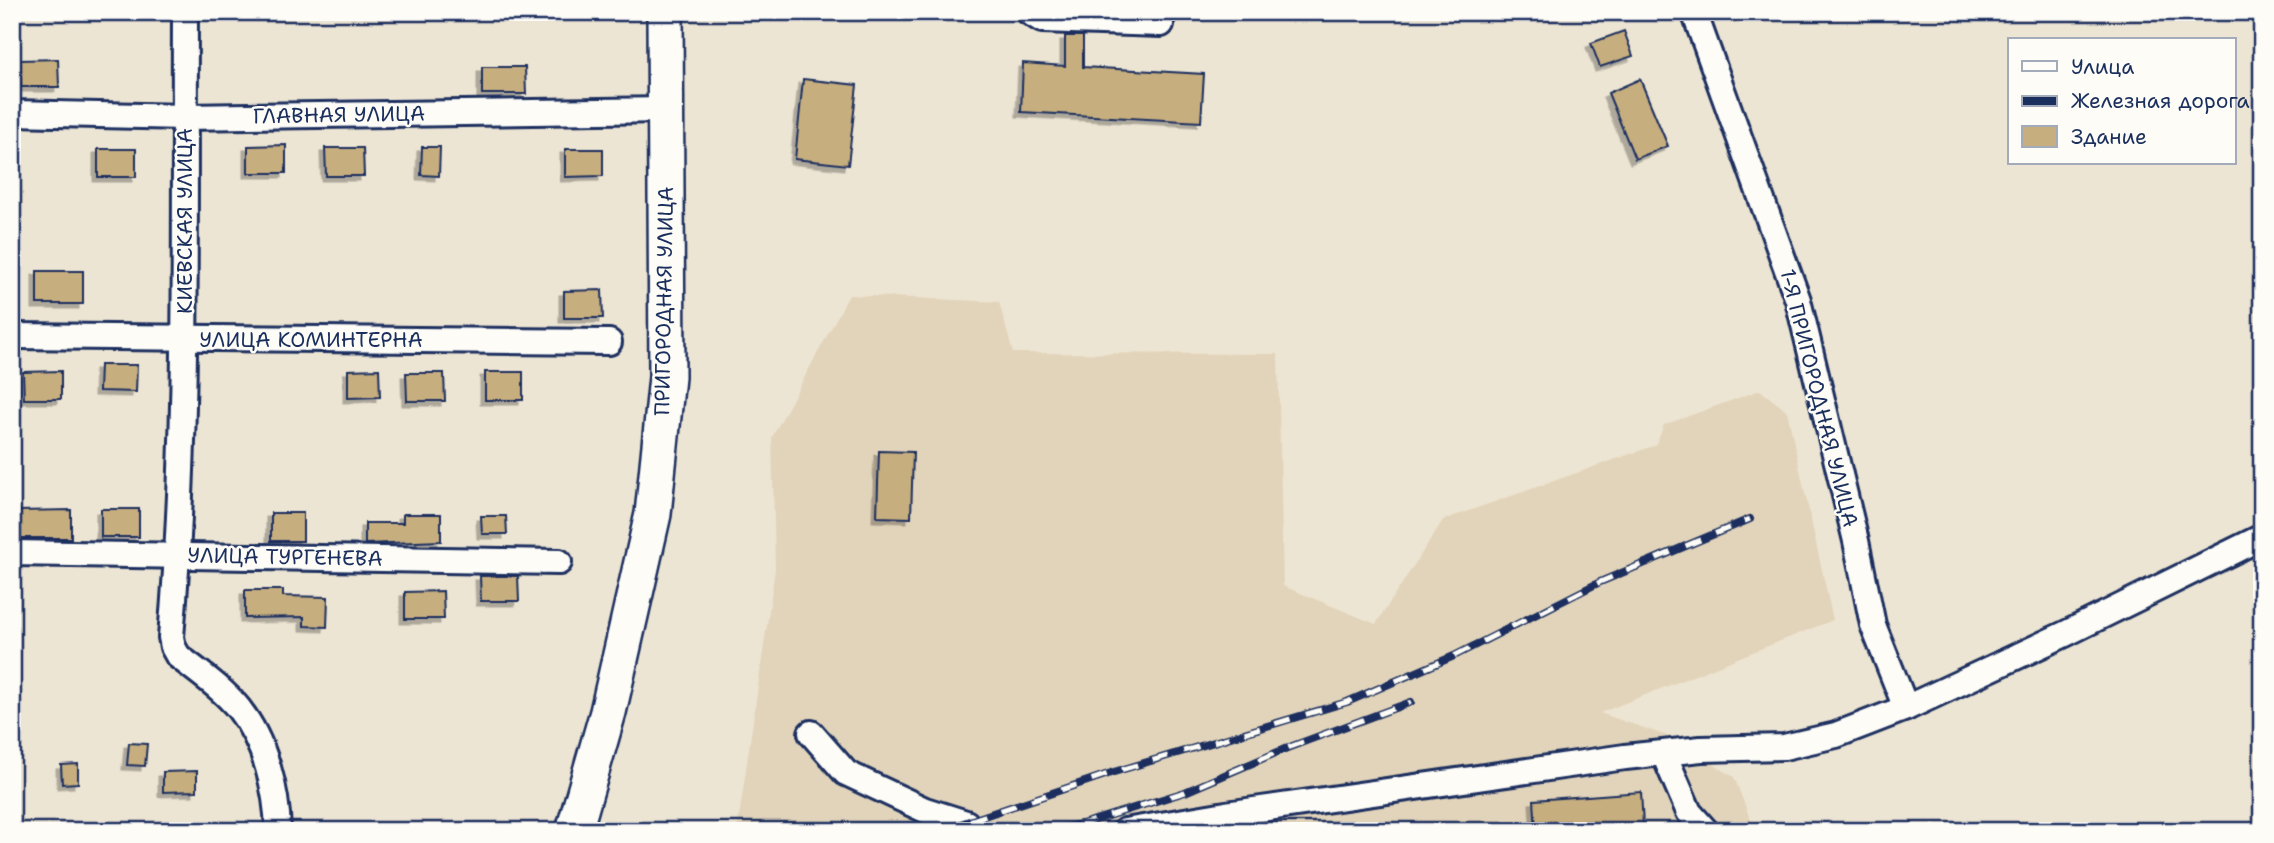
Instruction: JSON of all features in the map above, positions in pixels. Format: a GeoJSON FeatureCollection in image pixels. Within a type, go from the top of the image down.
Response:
{"type":"FeatureCollection","features":[{"type":"Feature","properties":{"kind":"highway","name":"ПРИГОРОДНАЯ УЛИЦА"},"geometry":{"type":"LineString","coordinates":[[575,831],[608,712],[653,514],[665,391],[665,12]]}},
{"type":"Feature","properties":{"kind":"street","name":"КИЕВСКАЯ УЛИЦА"},"geometry":{"type":"LineString","coordinates":[[185,12],[185,339],[178,556],[171,637],[178,656],[228,698],[240,710],[252,730],[264,758],[274,795],[278,831]]}},
{"type":"Feature","properties":{"kind":"street"},"geometry":{"type":"LineString","coordinates":[[1029,12],[1042,20],[1161,24]]}},
{"type":"Feature","properties":{"kind":"street","name":"1-Я ПРИГОРОДНАЯ УЛИЦА"},"geometry":{"type":"LineString","coordinates":[[1694,12],[1798,300],[1856,541],[1873,625],[1906,708]]}},
{"type":"Feature","properties":{"kind":"street","name":"ГЛАВНАЯ УЛИЦА"},"geometry":{"type":"LineString","coordinates":[[12,113],[184,117],[666,110]]}},
{"type":"Feature","properties":{"kind":"street","name":"УЛИЦА КОМИНТЕРНА"},"geometry":{"type":"LineString","coordinates":[[12,336],[609,342]]}},
{"type":"Feature","properties":{"kind":"street"},"geometry":{"type":"LineString","coordinates":[[1125,831],[1625,757],[1701,749],[1784,747],[1836,735],[1906,708],[2065,634],[2262,537]]}},
{"type":"Feature","properties":{"kind":"street","name":"УЛИЦА ТУРГЕНЕВА"},"geometry":{"type":"LineString","coordinates":[[12,553],[559,562]]}},
{"type":"Feature","properties":{"kind":"street"},"geometry":{"type":"LineString","coordinates":[[811,733],[846,773],[925,810],[966,824],[970,831]]}},
{"type":"Feature","properties":{"kind":"street"},"geometry":{"type":"LineString","coordinates":[[1664,754],[1689,812],[1706,831]]}},
{"type":"Feature","properties":{"kind":"shaded area"},"geometry":{"type":"Polygon","coordinates":[[[849,295],[999,302],[1013,353],[1278,354],[1283,586],[1376,624],[1443,520],[1656,445],[1664,425],[1760,390],[1787,411],[1833,620],[1600,713],[1673,738],[1685,764],[1710,762],[1734,777],[1755,831],[737,831],[775,569],[772,437],[849,295]]]}},
{"type":"Feature","properties":{"kind":"building"},"geometry":{"type":"Polygon","coordinates":[[[1624,31],[1633,56],[1600,67],[1591,43],[1624,31]]]}},
{"type":"Feature","properties":{"kind":"building"},"geometry":{"type":"Polygon","coordinates":[[[1065,36],[1083,36],[1083,67],[1204,74],[1201,122],[1021,112],[1023,63],[1065,66],[1065,36]]]}},
{"type":"Feature","properties":{"kind":"building"},"geometry":{"type":"Polygon","coordinates":[[[58,59],[59,87],[21,87],[20,60],[58,59]]]}},
{"type":"Feature","properties":{"kind":"building"},"geometry":{"type":"Polygon","coordinates":[[[482,67],[525,67],[526,94],[482,94],[482,67]]]}},
{"type":"Feature","properties":{"kind":"building"},"geometry":{"type":"Polygon","coordinates":[[[803,79],[857,85],[848,165],[795,159],[803,79]]]}},
{"type":"Feature","properties":{"kind":"building"},"geometry":{"type":"Polygon","coordinates":[[[1640,79],[1668,146],[1635,159],[1608,93],[1640,79]]]}},
{"type":"Feature","properties":{"kind":"building"},"geometry":{"type":"Polygon","coordinates":[[[286,145],[286,173],[248,173],[248,146],[286,145]]]}},
{"type":"Feature","properties":{"kind":"building"},"geometry":{"type":"Polygon","coordinates":[[[422,147],[440,147],[439,176],[421,175],[422,147]]]}},
{"type":"Feature","properties":{"kind":"building"},"geometry":{"type":"Polygon","coordinates":[[[325,148],[363,148],[364,176],[326,176],[325,148]]]}},
{"type":"Feature","properties":{"kind":"building"},"geometry":{"type":"Polygon","coordinates":[[[98,149],[136,149],[136,177],[98,177],[98,149]]]}},
{"type":"Feature","properties":{"kind":"building"},"geometry":{"type":"Polygon","coordinates":[[[565,149],[603,149],[603,176],[565,177],[565,149]]]}},
{"type":"Feature","properties":{"kind":"building"},"geometry":{"type":"Polygon","coordinates":[[[37,271],[83,271],[83,304],[37,304],[37,271]]]}},
{"type":"Feature","properties":{"kind":"building"},"geometry":{"type":"Polygon","coordinates":[[[602,290],[603,318],[564,318],[564,291],[602,290]]]}},
{"type":"Feature","properties":{"kind":"building"},"geometry":{"type":"Polygon","coordinates":[[[100,365],[137,365],[136,392],[99,391],[100,365]]]}},
{"type":"Feature","properties":{"kind":"building"},"geometry":{"type":"Polygon","coordinates":[[[379,369],[380,397],[348,398],[348,370],[379,369]]]}},
{"type":"Feature","properties":{"kind":"building"},"geometry":{"type":"Polygon","coordinates":[[[61,371],[61,399],[24,399],[23,372],[61,371]]]}},
{"type":"Feature","properties":{"kind":"building"},"geometry":{"type":"Polygon","coordinates":[[[485,372],[523,372],[523,400],[485,400],[485,372]]]}},
{"type":"Feature","properties":{"kind":"building"},"geometry":{"type":"Polygon","coordinates":[[[406,373],[444,373],[445,401],[407,401],[406,373]]]}},
{"type":"Feature","properties":{"kind":"building"},"geometry":{"type":"Polygon","coordinates":[[[879,451],[913,452],[911,518],[877,517],[879,451]]]}},
{"type":"Feature","properties":{"kind":"building"},"geometry":{"type":"Polygon","coordinates":[[[101,509],[139,509],[139,537],[101,537],[101,509]]]}},
{"type":"Feature","properties":{"kind":"building"},"geometry":{"type":"Polygon","coordinates":[[[71,510],[71,538],[18,538],[17,511],[71,510]]]}},
{"type":"Feature","properties":{"kind":"building"},"geometry":{"type":"Polygon","coordinates":[[[271,513],[303,513],[303,541],[271,541],[271,513]]]}},
{"type":"Feature","properties":{"kind":"building"},"geometry":{"type":"Polygon","coordinates":[[[403,514],[441,514],[441,541],[365,544],[365,523],[403,523],[403,514]]]}},
{"type":"Feature","properties":{"kind":"building"},"geometry":{"type":"Polygon","coordinates":[[[481,516],[506,516],[507,534],[482,534],[481,516]]]}},
{"type":"Feature","properties":{"kind":"building"},"geometry":{"type":"Polygon","coordinates":[[[480,576],[518,576],[519,601],[481,601],[480,576]]]}},
{"type":"Feature","properties":{"kind":"building"},"geometry":{"type":"Polygon","coordinates":[[[245,590],[283,590],[283,596],[328,597],[327,627],[304,626],[304,617],[245,618],[245,590]]]}},
{"type":"Feature","properties":{"kind":"building"},"geometry":{"type":"Polygon","coordinates":[[[443,591],[444,619],[405,619],[405,592],[443,591]]]}},
{"type":"Feature","properties":{"kind":"building"},"geometry":{"type":"Polygon","coordinates":[[[129,743],[147,744],[145,766],[127,765],[129,743]]]}},
{"type":"Feature","properties":{"kind":"building"},"geometry":{"type":"Polygon","coordinates":[[[78,764],[78,783],[62,784],[61,765],[78,764]]]}},
{"type":"Feature","properties":{"kind":"building"},"geometry":{"type":"Polygon","coordinates":[[[197,771],[197,791],[163,792],[163,772],[197,771]]]}},
{"type":"Feature","properties":{"kind":"building"},"geometry":{"type":"Polygon","coordinates":[[[1641,792],[1643,825],[1536,831],[1534,800],[1641,792]]]}},
{"type":"Feature","properties":{"kind":"railway"},"geometry":{"type":"LineString","coordinates":[[940,831],[1114,772],[1347,702],[1454,656],[1600,582],[1750,519]]}},
{"type":"Feature","properties":{"kind":"railway"},"geometry":{"type":"LineString","coordinates":[[1047,831],[1082,824],[1185,792],[1287,748],[1411,702]]}}]}
